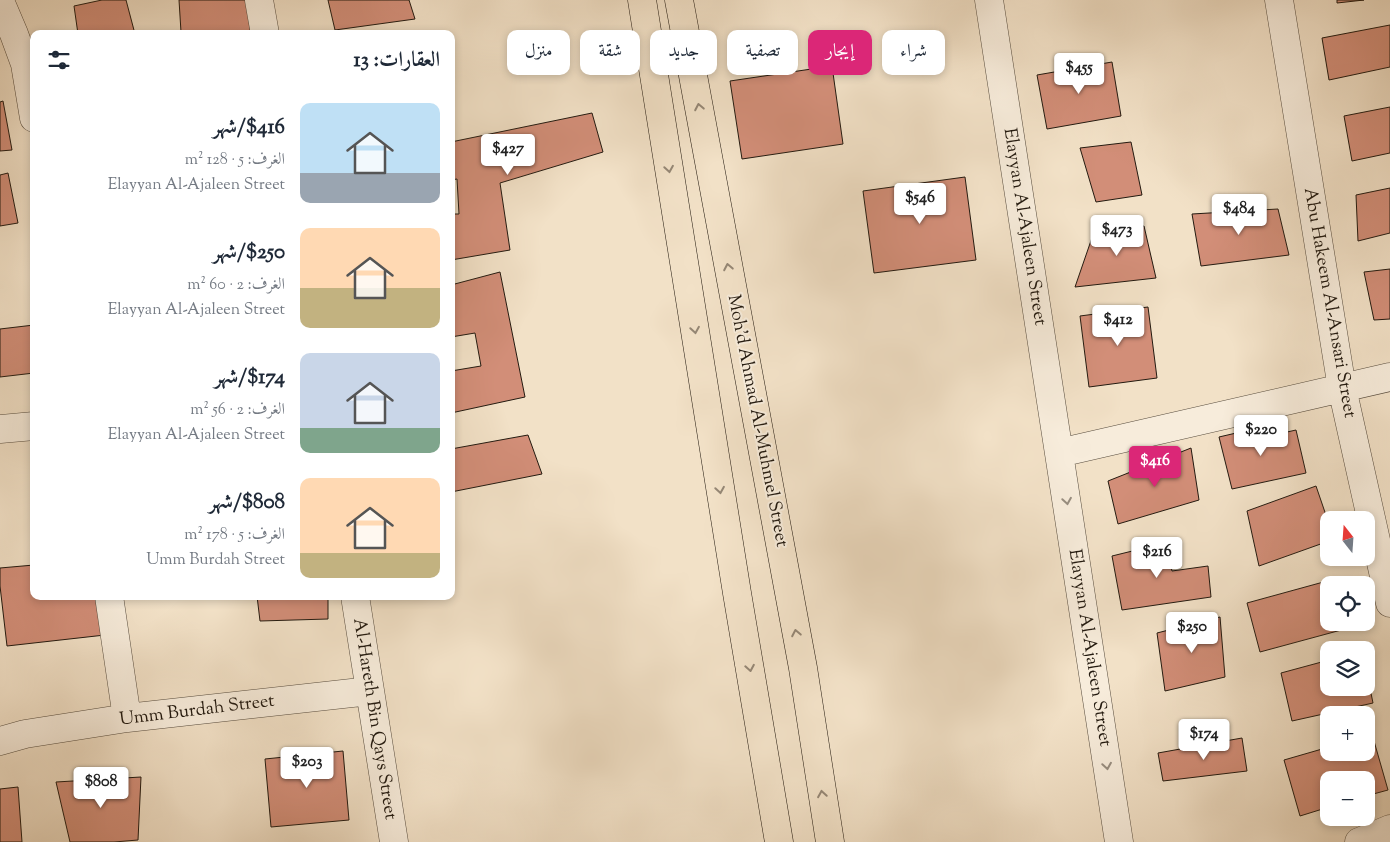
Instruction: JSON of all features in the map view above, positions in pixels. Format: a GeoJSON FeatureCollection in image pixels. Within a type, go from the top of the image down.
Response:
{"type":"FeatureCollection","features":[{"type":"Feature","properties":{"kind":"main road"},"geometry":{"type":"LineString","coordinates":[[642,0],[735,583],[780,842]]}},
{"type":"Feature","properties":{"kind":"main road","name":"Moh’d Ahmad Al-Muhmel Street"},"geometry":{"type":"LineString","coordinates":[[679,0],[801,658],[830,842]]}},
{"type":"Feature","properties":{"kind":"street"},"geometry":{"type":"LineString","coordinates":[[259,0],[264,30]]}},
{"type":"Feature","properties":{"kind":"street","name":"Elayyan Al-Ajaleen Street"},"geometry":{"type":"LineString","coordinates":[[990,0],[1119,842]]}},
{"type":"Feature","properties":{"kind":"street","name":"Abu Hakeem Al-Ansari Street"},"geometry":{"type":"LineString","coordinates":[[1278,0],[1342,388],[1390,603]]}},
{"type":"Feature","properties":{"kind":"street"},"geometry":{"type":"LineString","coordinates":[[0,1],[24,64],[30,96]]}},
{"type":"Feature","properties":{"kind":"street"},"geometry":{"type":"LineString","coordinates":[[1059,453],[1390,377]]}},
{"type":"Feature","properties":{"kind":"street"},"geometry":{"type":"LineString","coordinates":[[0,429],[30,426]]}},
{"type":"Feature","properties":{"kind":"street"},"geometry":{"type":"LineString","coordinates":[[110,600],[126,718]]}},
{"type":"Feature","properties":{"kind":"street","name":"Al-Hareth Bin Qays Street"},"geometry":{"type":"LineString","coordinates":[[356,600],[394,842]]}},
{"type":"Feature","properties":{"kind":"street","name":"Umm Burdah Street"},"geometry":{"type":"LineString","coordinates":[[8,736],[126,718],[370,691]]}},
{"type":"Feature","properties":{"kind":"street"},"geometry":{"type":"LineString","coordinates":[[1359,842],[1390,829]]}},
{"type":"Feature","properties":{"kind":"building"},"geometry":{"type":"Polygon","coordinates":[[[102,0],[126,0],[134,30],[77,30],[74,6],[102,0]]]}},
{"type":"Feature","properties":{"kind":"building"},"geometry":{"type":"Polygon","coordinates":[[[179,0],[246,0],[250,30],[181,30],[179,0]]]}},
{"type":"Feature","properties":{"kind":"building"},"geometry":{"type":"Polygon","coordinates":[[[328,0],[409,0],[415,19],[335,30],[328,0]]]}},
{"type":"Feature","properties":{"kind":"building"},"geometry":{"type":"Polygon","coordinates":[[[1337,0],[1364,0],[1337,3],[1337,0]]]}},
{"type":"Feature","properties":{"kind":"building"},"geometry":{"type":"Polygon","coordinates":[[[1390,25],[1390,67],[1329,80],[1322,38],[1390,25]]]}},
{"type":"Feature","properties":{"kind":"building"},"geometry":{"type":"Polygon","coordinates":[[[1112,62],[1121,116],[1047,129],[1037,75],[1112,62]]]}},
{"type":"Feature","properties":{"kind":"building"},"geometry":{"type":"Polygon","coordinates":[[[808,70],[808,75],[833,75],[843,144],[742,159],[730,81],[771,75],[798,75],[798,71],[808,70]]]}},
{"type":"Feature","properties":{"kind":"building"},"geometry":{"type":"Polygon","coordinates":[[[3,101],[12,150],[0,151],[0,102],[3,101]]]}},
{"type":"Feature","properties":{"kind":"building"},"geometry":{"type":"Polygon","coordinates":[[[1390,107],[1390,153],[1352,161],[1344,116],[1390,107]]]}},
{"type":"Feature","properties":{"kind":"building"},"geometry":{"type":"Polygon","coordinates":[[[592,113],[603,152],[500,183],[510,250],[455,259],[455,214],[459,214],[457,179],[455,179],[455,141],[592,113]]]}},
{"type":"Feature","properties":{"kind":"building"},"geometry":{"type":"Polygon","coordinates":[[[1131,142],[1142,195],[1096,202],[1080,148],[1131,142]]]}},
{"type":"Feature","properties":{"kind":"building"},"geometry":{"type":"Polygon","coordinates":[[[8,173],[18,223],[0,226],[0,175],[8,173]]]}},
{"type":"Feature","properties":{"kind":"building"},"geometry":{"type":"Polygon","coordinates":[[[965,177],[976,260],[874,273],[863,191],[965,177]]]}},
{"type":"Feature","properties":{"kind":"building"},"geometry":{"type":"Polygon","coordinates":[[[1390,188],[1390,233],[1358,241],[1356,195],[1390,188]]]}},
{"type":"Feature","properties":{"kind":"building"},"geometry":{"type":"Polygon","coordinates":[[[1278,209],[1289,255],[1201,266],[1192,214],[1278,209]]]}},
{"type":"Feature","properties":{"kind":"building"},"geometry":{"type":"Polygon","coordinates":[[[1144,226],[1156,278],[1075,287],[1095,229],[1144,226]]]}},
{"type":"Feature","properties":{"kind":"building"},"geometry":{"type":"Polygon","coordinates":[[[1390,269],[1390,319],[1374,320],[1364,272],[1390,269]]]}},
{"type":"Feature","properties":{"kind":"building"},"geometry":{"type":"Polygon","coordinates":[[[500,272],[525,397],[455,412],[455,370],[481,366],[475,333],[455,336],[455,284],[500,272]]]}},
{"type":"Feature","properties":{"kind":"building"},"geometry":{"type":"Polygon","coordinates":[[[1148,307],[1157,378],[1089,387],[1080,316],[1148,307]]]}},
{"type":"Feature","properties":{"kind":"building"},"geometry":{"type":"Polygon","coordinates":[[[30,325],[30,373],[0,377],[0,329],[30,325]]]}},
{"type":"Feature","properties":{"kind":"building"},"geometry":{"type":"Polygon","coordinates":[[[1262,427],[1265,437],[1296,430],[1306,473],[1232,489],[1219,437],[1262,427]]]}},
{"type":"Feature","properties":{"kind":"building"},"geometry":{"type":"Polygon","coordinates":[[[528,435],[542,474],[455,491],[455,448],[528,435]]]}},
{"type":"Feature","properties":{"kind":"building"},"geometry":{"type":"Polygon","coordinates":[[[1191,448],[1199,500],[1118,524],[1108,481],[1191,448]]]}},
{"type":"Feature","properties":{"kind":"building"},"geometry":{"type":"Polygon","coordinates":[[[1316,486],[1325,511],[1320,511],[1320,544],[1259,566],[1247,511],[1316,486]]]}},
{"type":"Feature","properties":{"kind":"building"},"geometry":{"type":"Polygon","coordinates":[[[1165,543],[1172,571],[1208,566],[1211,597],[1122,610],[1112,556],[1165,543]]]}},
{"type":"Feature","properties":{"kind":"building"},"geometry":{"type":"Polygon","coordinates":[[[30,565],[30,600],[96,600],[105,635],[7,646],[0,586],[0,568],[30,565]]]}},
{"type":"Feature","properties":{"kind":"building"},"geometry":{"type":"Polygon","coordinates":[[[1320,583],[1320,631],[1338,631],[1260,652],[1247,603],[1320,583]]]}},
{"type":"Feature","properties":{"kind":"building"},"geometry":{"type":"Polygon","coordinates":[[[257,600],[328,600],[328,619],[260,621],[257,600]]]}},
{"type":"Feature","properties":{"kind":"building"},"geometry":{"type":"Polygon","coordinates":[[[1220,617],[1225,677],[1165,691],[1157,633],[1220,617]]]}},
{"type":"Feature","properties":{"kind":"building"},"geometry":{"type":"Polygon","coordinates":[[[1320,662],[1320,696],[1372,696],[1373,703],[1360,706],[1320,706],[1320,715],[1292,721],[1281,673],[1320,662]]]}},
{"type":"Feature","properties":{"kind":"building"},"geometry":{"type":"Polygon","coordinates":[[[1242,738],[1247,771],[1163,781],[1158,753],[1242,738]]]}},
{"type":"Feature","properties":{"kind":"building"},"geometry":{"type":"Polygon","coordinates":[[[1375,744],[1388,790],[1375,794],[1375,771],[1320,771],[1320,810],[1300,816],[1284,760],[1320,750],[1320,761],[1375,761],[1375,744]]]}},
{"type":"Feature","properties":{"kind":"building"},"geometry":{"type":"Polygon","coordinates":[[[343,751],[349,820],[271,827],[265,759],[343,751]]]}},
{"type":"Feature","properties":{"kind":"building"},"geometry":{"type":"Polygon","coordinates":[[[141,777],[138,840],[70,842],[56,782],[141,777]]]}},
{"type":"Feature","properties":{"kind":"building"},"geometry":{"type":"Polygon","coordinates":[[[18,787],[22,842],[0,842],[0,789],[18,787]]]}}]}
